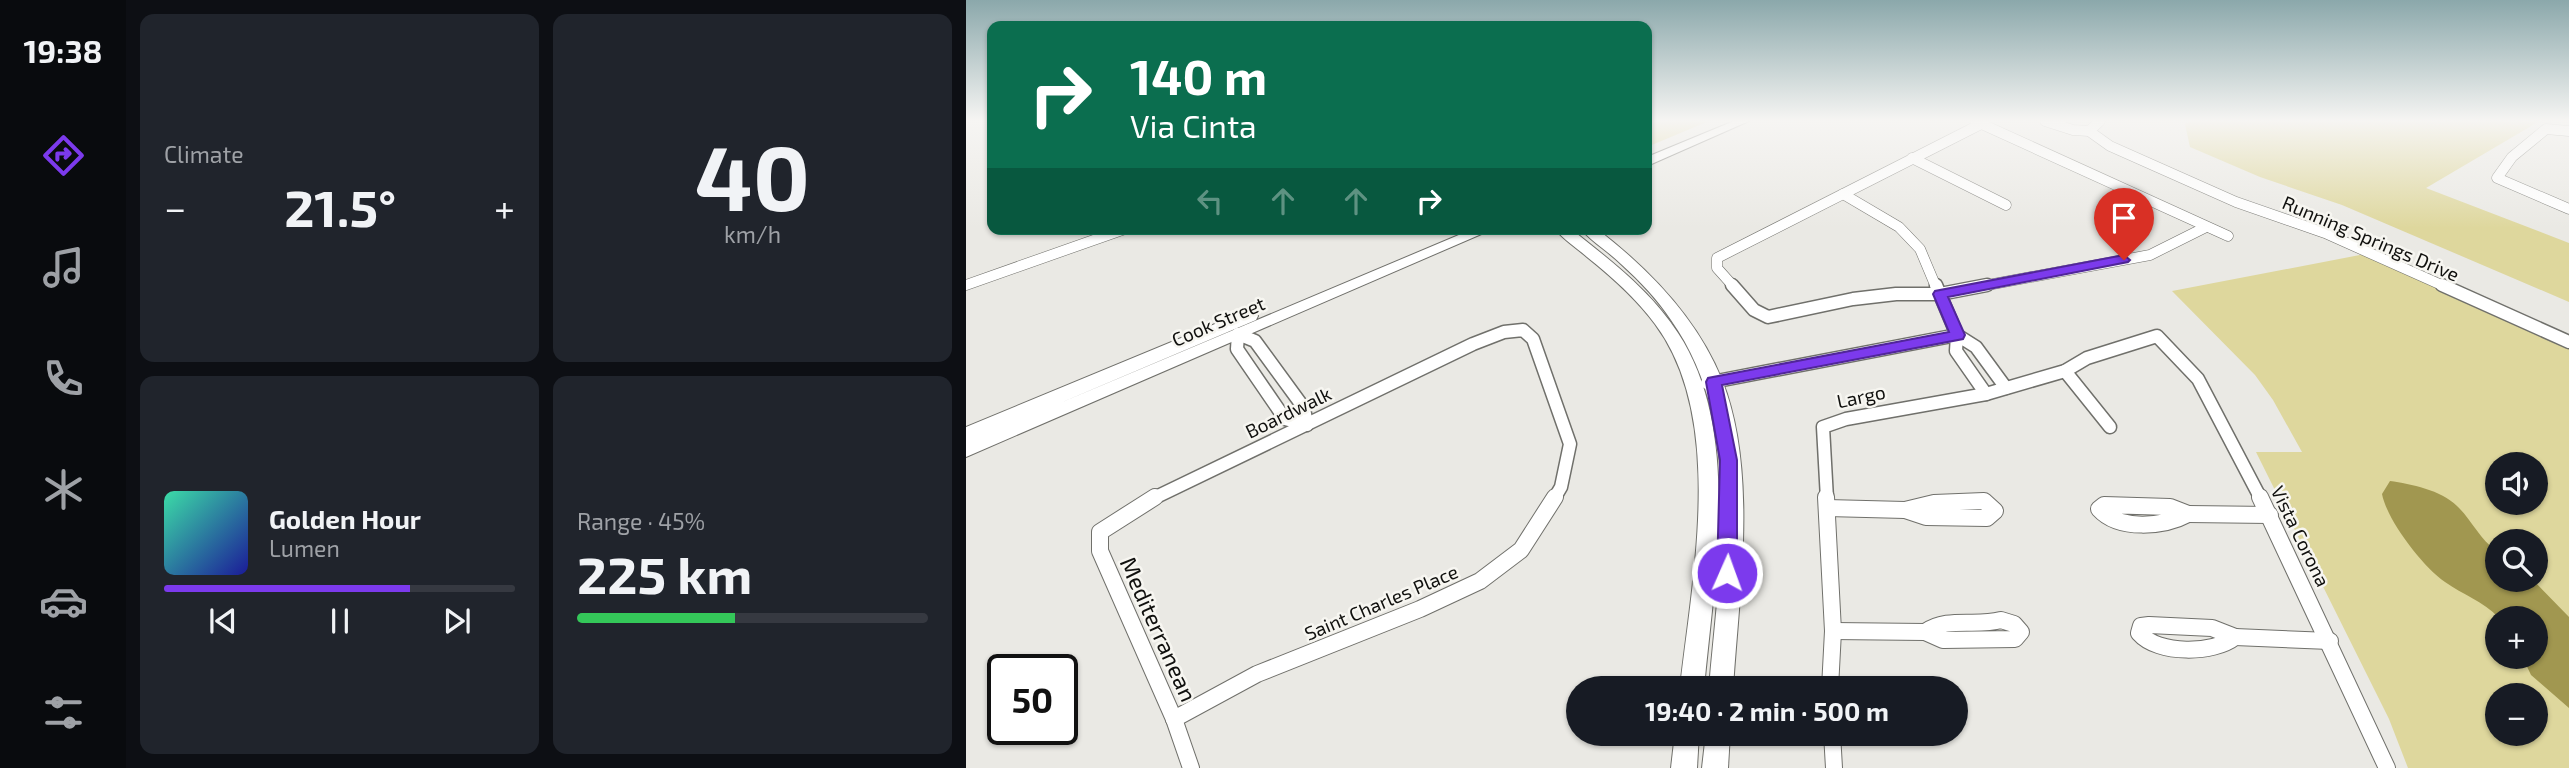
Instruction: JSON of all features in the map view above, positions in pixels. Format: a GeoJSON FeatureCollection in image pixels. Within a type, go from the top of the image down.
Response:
{"type":"FeatureCollection","features":[{"type":"Feature","properties":{"kind":"main road","name":"Cook Street"},"geometry":{"type":"LineString","coordinates":[[966,435],[1447,235]]}},
{"type":"Feature","properties":{"kind":"main road","name":"Cook Street"},"geometry":{"type":"LineString","coordinates":[[966,450],[1472,235]]}},
{"type":"Feature","properties":{"kind":"main road"},"geometry":{"type":"LineString","coordinates":[[1569,235],[1628,283],[1653,311],[1673,338],[1692,386],[1706,444],[1708,536],[1693,676]]}},
{"type":"Feature","properties":{"kind":"main road"},"geometry":{"type":"LineString","coordinates":[[1595,235],[1652,283],[1680,319],[1714,382],[1729,460],[1730,498],[1722,676]]}},
{"type":"Feature","properties":{"kind":"main road"},"geometry":{"type":"LineString","coordinates":[[1238,334],[1289,300]]}},
{"type":"Feature","properties":{"kind":"main road"},"geometry":{"type":"LineString","coordinates":[[1684,768],[1686,746]]}},
{"type":"Feature","properties":{"kind":"main road"},"geometry":{"type":"LineString","coordinates":[[1715,768],[1717,746]]}},
{"type":"Feature","properties":{"kind":"street"},"geometry":{"type":"LineString","coordinates":[[2054,157],[2228,236]]}},
{"type":"Feature","properties":{"kind":"street","name":"Running Springs Drive"},"geometry":{"type":"LineString","coordinates":[[2134,157],[2198,185],[2325,233],[2569,342]]}},
{"type":"Feature","properties":{"kind":"street"},"geometry":{"type":"LineString","coordinates":[[2512,157],[2497,178],[2569,209]]}},
{"type":"Feature","properties":{"kind":"street"},"geometry":{"type":"LineString","coordinates":[[2006,205],[1912,158],[1717,263],[1755,310],[1768,317],[1871,296],[1911,292],[1940,294],[2150,255],[2206,227]]}},
{"type":"Feature","properties":{"kind":"street"},"geometry":{"type":"LineString","coordinates":[[1843,194],[1899,227],[1920,249],[1957,335],[1956,351],[1986,394]]}},
{"type":"Feature","properties":{"kind":"street"},"geometry":{"type":"LineString","coordinates":[[966,285],[1108,235]]}},
{"type":"Feature","properties":{"kind":"street","name":"Saint Charles Place"},"geometry":{"type":"LineString","coordinates":[[1174,719],[1257,674],[1420,609],[1480,581],[1521,550],[1561,486],[1570,444],[1533,339],[1523,330],[1504,332],[1473,344]]}},
{"type":"Feature","properties":{"kind":"street"},"geometry":{"type":"LineString","coordinates":[[1238,334],[1255,341],[1304,408],[1307,425],[1284,417],[1237,349],[1238,334]]}},
{"type":"Feature","properties":{"kind":"street"},"geometry":{"type":"LineString","coordinates":[[1692,386],[1957,335],[1976,347],[2006,388]]}},
{"type":"Feature","properties":{"kind":"street","name":"Largo"},"geometry":{"type":"LineString","coordinates":[[1831,676],[1833,631],[1828,574],[1824,427],[1846,419],[1986,394],[2065,371],[2087,358],[2157,336]]}},
{"type":"Feature","properties":{"kind":"street","name":"Vista Corona"},"geometry":{"type":"LineString","coordinates":[[2157,336],[2198,379],[2270,516],[2330,641],[2386,768]]}},
{"type":"Feature","properties":{"kind":"street","name":"Boardwalk"},"geometry":{"type":"LineString","coordinates":[[1121,517],[1154,497],[1473,344]]}},
{"type":"Feature","properties":{"kind":"street"},"geometry":{"type":"LineString","coordinates":[[2065,371],[2110,427]]}},
{"type":"Feature","properties":{"kind":"street"},"geometry":{"type":"LineString","coordinates":[[1827,508],[1905,510],[1926,517],[1987,518],[1995,510],[1984,501],[1971,504],[1920,503],[1905,510]]}},
{"type":"Feature","properties":{"kind":"street"},"geometry":{"type":"LineString","coordinates":[[2188,514],[2179,521],[2115,522],[2105,517],[2099,509],[2104,505],[2170,507],[2188,514],[2270,516]]}},
{"type":"Feature","properties":{"kind":"street","name":"Mediterranean"},"geometry":{"type":"LineString","coordinates":[[1121,517],[1100,533],[1100,551],[1174,719],[1191,768]]}},
{"type":"Feature","properties":{"kind":"street"},"geometry":{"type":"LineString","coordinates":[[1833,631],[1925,632],[1943,640],[1999,641],[2015,639],[2021,632],[2014,624],[2001,620],[1990,623],[1938,623],[1925,632]]}},
{"type":"Feature","properties":{"kind":"street"},"geometry":{"type":"LineString","coordinates":[[2235,637],[2224,646],[2159,646],[2143,640],[2139,633],[2141,626],[2149,625],[2212,628],[2235,637],[2330,641]]}},
{"type":"Feature","properties":{"kind":"street"},"geometry":{"type":"LineString","coordinates":[[1833,746],[1834,768]]}},
{"type":"Feature","properties":{"kind":"shaded area"},"geometry":{"type":"Polygon","coordinates":[[[2213,157],[2479,157],[2426,188],[2569,243],[2569,302],[2342,205],[2260,177],[2213,157]]]}},
{"type":"Feature","properties":{"kind":"shaded area"},"geometry":{"type":"Polygon","coordinates":[[[2365,254],[2569,344],[2569,768],[2408,768],[2389,719],[2256,452],[2302,452],[2273,400],[2255,375],[2172,291],[2365,254]]]}},
{"type":"Feature","properties":{"kind":"shaded area"},"geometry":{"type":"Polygon","coordinates":[[[2390,481],[2425,489],[2450,500],[2485,541],[2485,592],[2545,592],[2569,617],[2569,708],[2548,690],[2548,683],[2540,683],[2528,669],[2548,669],[2548,606],[2485,606],[2452,587],[2426,565],[2407,542],[2385,505],[2382,494],[2390,481]]]}},
{"type":"Feature","properties":{"kind":"route"},"geometry":{"type":"LineString","coordinates":[[1727,573],[1729,460],[1714,382],[1957,335],[1940,294],[2124,260]]}}]}
